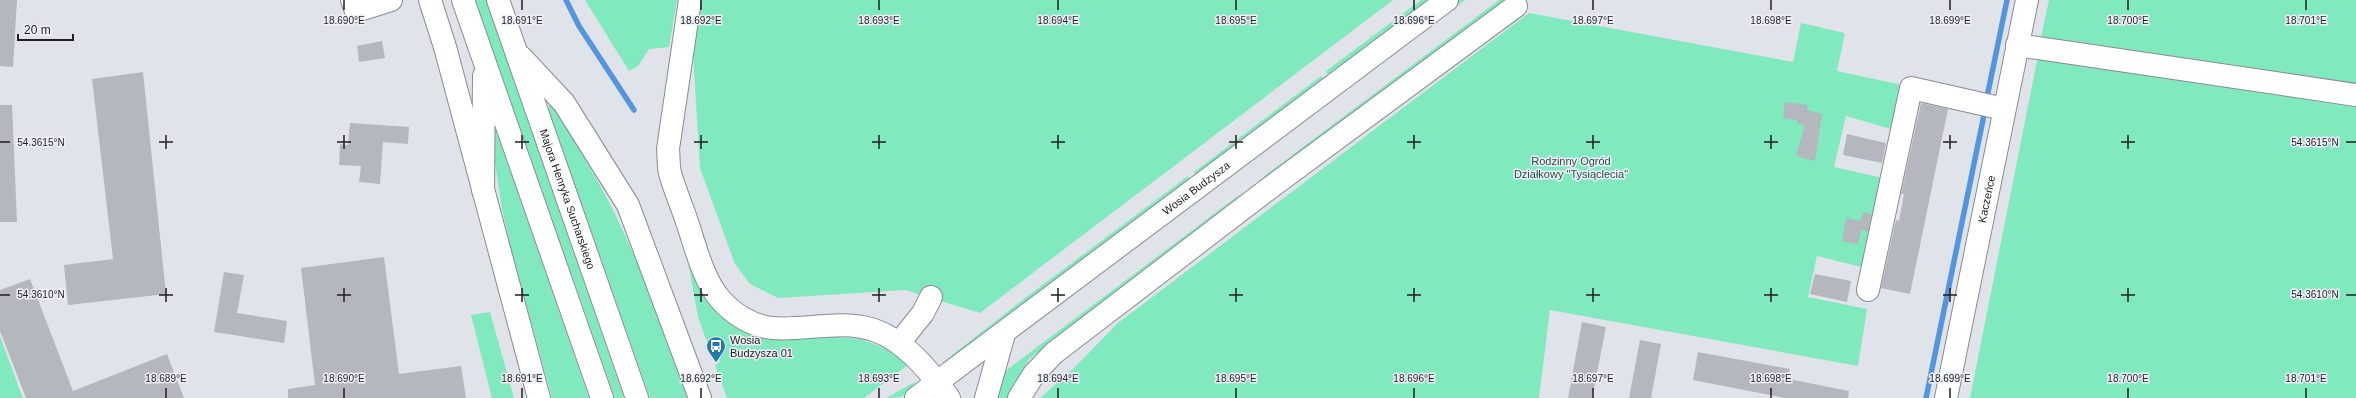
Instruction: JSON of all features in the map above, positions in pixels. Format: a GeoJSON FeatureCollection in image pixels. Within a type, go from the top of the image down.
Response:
{"type":"FeatureCollection","features":[{"type":"Feature","properties":{"kind":"main road"},"geometry":{"type":"LineString","coordinates":[[352,0],[356,11],[391,0]]}},
{"type":"Feature","properties":{"kind":"main road"},"geometry":{"type":"LineString","coordinates":[[429,0],[445,47],[539,398]]}},
{"type":"Feature","properties":{"kind":"main road"},"geometry":{"type":"LineString","coordinates":[[463,0],[602,398]]}},
{"type":"Feature","properties":{"kind":"main road","name":"Majora Henryka Sucharskiego"},"geometry":{"type":"LineString","coordinates":[[498,0],[637,398]]}},
{"type":"Feature","properties":{"kind":"main road"},"geometry":{"type":"LineString","coordinates":[[690,0],[668,149],[670,172],[707,278],[719,298],[734,313],[751,323],[769,328],[792,330],[851,326],[872,329],[899,343],[943,390]]}},
{"type":"Feature","properties":{"kind":"main road","name":"Wosia Budzysza"},"geometry":{"type":"LineString","coordinates":[[916,398],[943,390],[1004,334],[1447,0]]}},
{"type":"Feature","properties":{"kind":"main road","name":"Kaczeńce"},"geometry":{"type":"LineString","coordinates":[[1946,398],[2000,108],[2017,45],[2027,0]]}},
{"type":"Feature","properties":{"kind":"main road"},"geometry":{"type":"LineString","coordinates":[[1019,398],[1034,374],[1054,353],[1286,176],[1516,6]]}},
{"type":"Feature","properties":{"kind":"main road"},"geometry":{"type":"LineString","coordinates":[[2017,45],[2356,95]]}},
{"type":"Feature","properties":{"kind":"main road"},"geometry":{"type":"LineString","coordinates":[[516,52],[564,103],[628,205],[700,398]]}},
{"type":"Feature","properties":{"kind":"main road"},"geometry":{"type":"LineString","coordinates":[[483,190],[484,61]]}},
{"type":"Feature","properties":{"kind":"main road"},"geometry":{"type":"LineString","coordinates":[[1868,290],[1911,88],[2000,108]]}},
{"type":"Feature","properties":{"kind":"main road"},"geometry":{"type":"LineString","coordinates":[[899,343],[923,313],[931,297]]}},
{"type":"Feature","properties":{"kind":"main road"},"geometry":{"type":"LineString","coordinates":[[986,398],[1004,334]]}},
{"type":"Feature","properties":{"kind":"green space"},"geometry":{"type":"Polygon","coordinates":[[[475,0],[486,0],[624,398],[615,398],[475,0]]]}},
{"type":"Feature","properties":{"kind":"green space"},"geometry":{"type":"Polygon","coordinates":[[[585,0],[677,0],[669,47],[649,49],[638,66],[629,71],[585,0]]]}},
{"type":"Feature","properties":{"kind":"green space"},"geometry":{"type":"Polygon","coordinates":[[[702,0],[1393,0],[980,313],[905,290],[778,298],[750,284],[735,264],[700,168],[693,53],[702,0]]]}},
{"type":"Feature","properties":{"kind":"green space"},"geometry":{"type":"Polygon","coordinates":[[[1421,0],[1431,0],[948,362],[942,363],[1029,295],[1188,176],[1189,179],[1195,174],[1194,172],[1321,76],[1322,78],[1328,74],[1326,71],[1421,0]]]}},
{"type":"Feature","properties":{"kind":"green space"},"geometry":{"type":"Polygon","coordinates":[[[1460,0],[1465,0],[1016,338],[1024,329],[1460,0]]]}},
{"type":"Feature","properties":{"kind":"green space"},"geometry":{"type":"Polygon","coordinates":[[[1499,0],[1508,0],[1029,359],[1008,398],[992,398],[996,378],[1239,195],[1241,197],[1264,179],[1263,177],[1499,0]]]}},
{"type":"Feature","properties":{"kind":"green space"},"geometry":{"type":"Polygon","coordinates":[[[2049,0],[2356,0],[2356,86],[2041,37],[2049,0]]]}},
{"type":"Feature","properties":{"kind":"green space","name":"Rodzinny Ogród Działkowy \"Tysiąclecia\""},"geometry":{"type":"Polygon","coordinates":[[[1529,13],[1793,62],[1801,23],[1845,33],[1837,71],[1907,86],[1898,131],[1846,116],[1834,167],[1888,179],[1870,269],[1817,256],[1808,297],[1867,309],[1858,366],[1550,310],[1539,398],[1040,398],[1074,368],[1118,323],[1529,13]]]}},
{"type":"Feature","properties":{"kind":"green space"},"geometry":{"type":"Polygon","coordinates":[[[2038,56],[2356,105],[2356,398],[1970,398],[2038,56]]]}},
{"type":"Feature","properties":{"kind":"green space"},"geometry":{"type":"Polygon","coordinates":[[[549,103],[580,151],[615,215],[649,293],[689,398],[650,398],[549,111],[549,103]]]}},
{"type":"Feature","properties":{"kind":"green space"},"geometry":{"type":"Polygon","coordinates":[[[489,124],[496,130],[589,398],[552,398],[512,253],[502,209],[489,124]]]}},
{"type":"Feature","properties":{"kind":"green space"},"geometry":{"type":"Polygon","coordinates":[[[686,250],[705,298],[717,312],[740,329],[861,339],[887,349],[909,364],[864,398],[727,398],[715,365],[720,362],[716,351],[711,353],[698,317],[686,250]]]}},
{"type":"Feature","properties":{"kind":"green space"},"geometry":{"type":"Polygon","coordinates":[[[490,312],[514,398],[492,398],[471,315],[490,312]]]}},
{"type":"Feature","properties":{"kind":"green space"},"geometry":{"type":"Polygon","coordinates":[[[0,336],[20,391],[23,398],[0,398],[0,336]]]}},
{"type":"Feature","properties":{"kind":"green space"},"geometry":{"type":"Polygon","coordinates":[[[915,382],[910,391],[904,396],[886,398],[915,382]]]}},
{"type":"Feature","properties":{"kind":"building"},"geometry":{"type":"Polygon","coordinates":[[[0,0],[17,0],[13,67],[0,66],[0,0]]]}},
{"type":"Feature","properties":{"kind":"building"},"geometry":{"type":"Polygon","coordinates":[[[382,41],[385,58],[359,62],[357,46],[382,41]]]}},
{"type":"Feature","properties":{"kind":"building"},"geometry":{"type":"Polygon","coordinates":[[[143,72],[166,294],[68,305],[64,265],[113,259],[92,79],[143,72]]]}},
{"type":"Feature","properties":{"kind":"building"},"geometry":{"type":"Polygon","coordinates":[[[1785,102],[1807,105],[1807,110],[1822,114],[1815,161],[1796,156],[1805,125],[1797,124],[1797,120],[1783,118],[1785,102]]]}},
{"type":"Feature","properties":{"kind":"building"},"geometry":{"type":"Polygon","coordinates":[[[1921,103],[1948,109],[1910,294],[1881,288],[1896,220],[1899,221],[1904,194],[1901,194],[1921,103]]]}},
{"type":"Feature","properties":{"kind":"building"},"geometry":{"type":"Polygon","coordinates":[[[0,105],[12,105],[17,222],[0,222],[0,105]]]}},
{"type":"Feature","properties":{"kind":"building"},"geometry":{"type":"Polygon","coordinates":[[[350,123],[409,127],[408,144],[383,142],[380,184],[359,182],[361,166],[339,165],[340,144],[348,145],[350,123]]]}},
{"type":"Feature","properties":{"kind":"building"},"geometry":{"type":"Polygon","coordinates":[[[1847,134],[1886,143],[1882,163],[1843,155],[1847,134]]]}},
{"type":"Feature","properties":{"kind":"building"},"geometry":{"type":"Polygon","coordinates":[[[1863,212],[1871,214],[1868,232],[1861,230],[1858,244],[1842,241],[1846,218],[1860,221],[1863,212]]]}},
{"type":"Feature","properties":{"kind":"building"},"geometry":{"type":"Polygon","coordinates":[[[384,257],[399,374],[461,366],[466,398],[288,398],[288,389],[315,385],[301,268],[384,257]]]}},
{"type":"Feature","properties":{"kind":"building"},"geometry":{"type":"Polygon","coordinates":[[[224,272],[244,275],[237,313],[287,321],[284,343],[214,332],[224,272]]]}},
{"type":"Feature","properties":{"kind":"building"},"geometry":{"type":"Polygon","coordinates":[[[1815,274],[1851,281],[1847,302],[1810,294],[1815,274]]]}},
{"type":"Feature","properties":{"kind":"building"},"geometry":{"type":"Polygon","coordinates":[[[30,279],[73,391],[167,354],[184,398],[26,398],[0,331],[0,290],[30,279]]]}},
{"type":"Feature","properties":{"kind":"building"},"geometry":{"type":"Polygon","coordinates":[[[1582,322],[1606,327],[1592,398],[1568,398],[1582,322]]]}},
{"type":"Feature","properties":{"kind":"building"},"geometry":{"type":"Polygon","coordinates":[[[1640,340],[1661,344],[1651,398],[1629,398],[1640,340]]]}},
{"type":"Feature","properties":{"kind":"building"},"geometry":{"type":"Polygon","coordinates":[[[1698,352],[1790,369],[1788,379],[1849,391],[1848,398],[1785,398],[1693,380],[1698,352]]]}},
{"type":"Feature","properties":{"kind":"waterway"},"geometry":{"type":"LineString","coordinates":[[566,0],[579,26],[634,110]]}},
{"type":"Feature","properties":{"kind":"waterway"},"geometry":{"type":"LineString","coordinates":[[1986,102],[2007,0]]}},
{"type":"Feature","properties":{"kind":"waterway"},"geometry":{"type":"LineString","coordinates":[[1926,398],[1985,110]]}},
{"type":"Feature","properties":{"kind":"place","name":"Wosia Budzysza 01"},"geometry":{"type":"Point","coordinates":[716,363]}}]}
